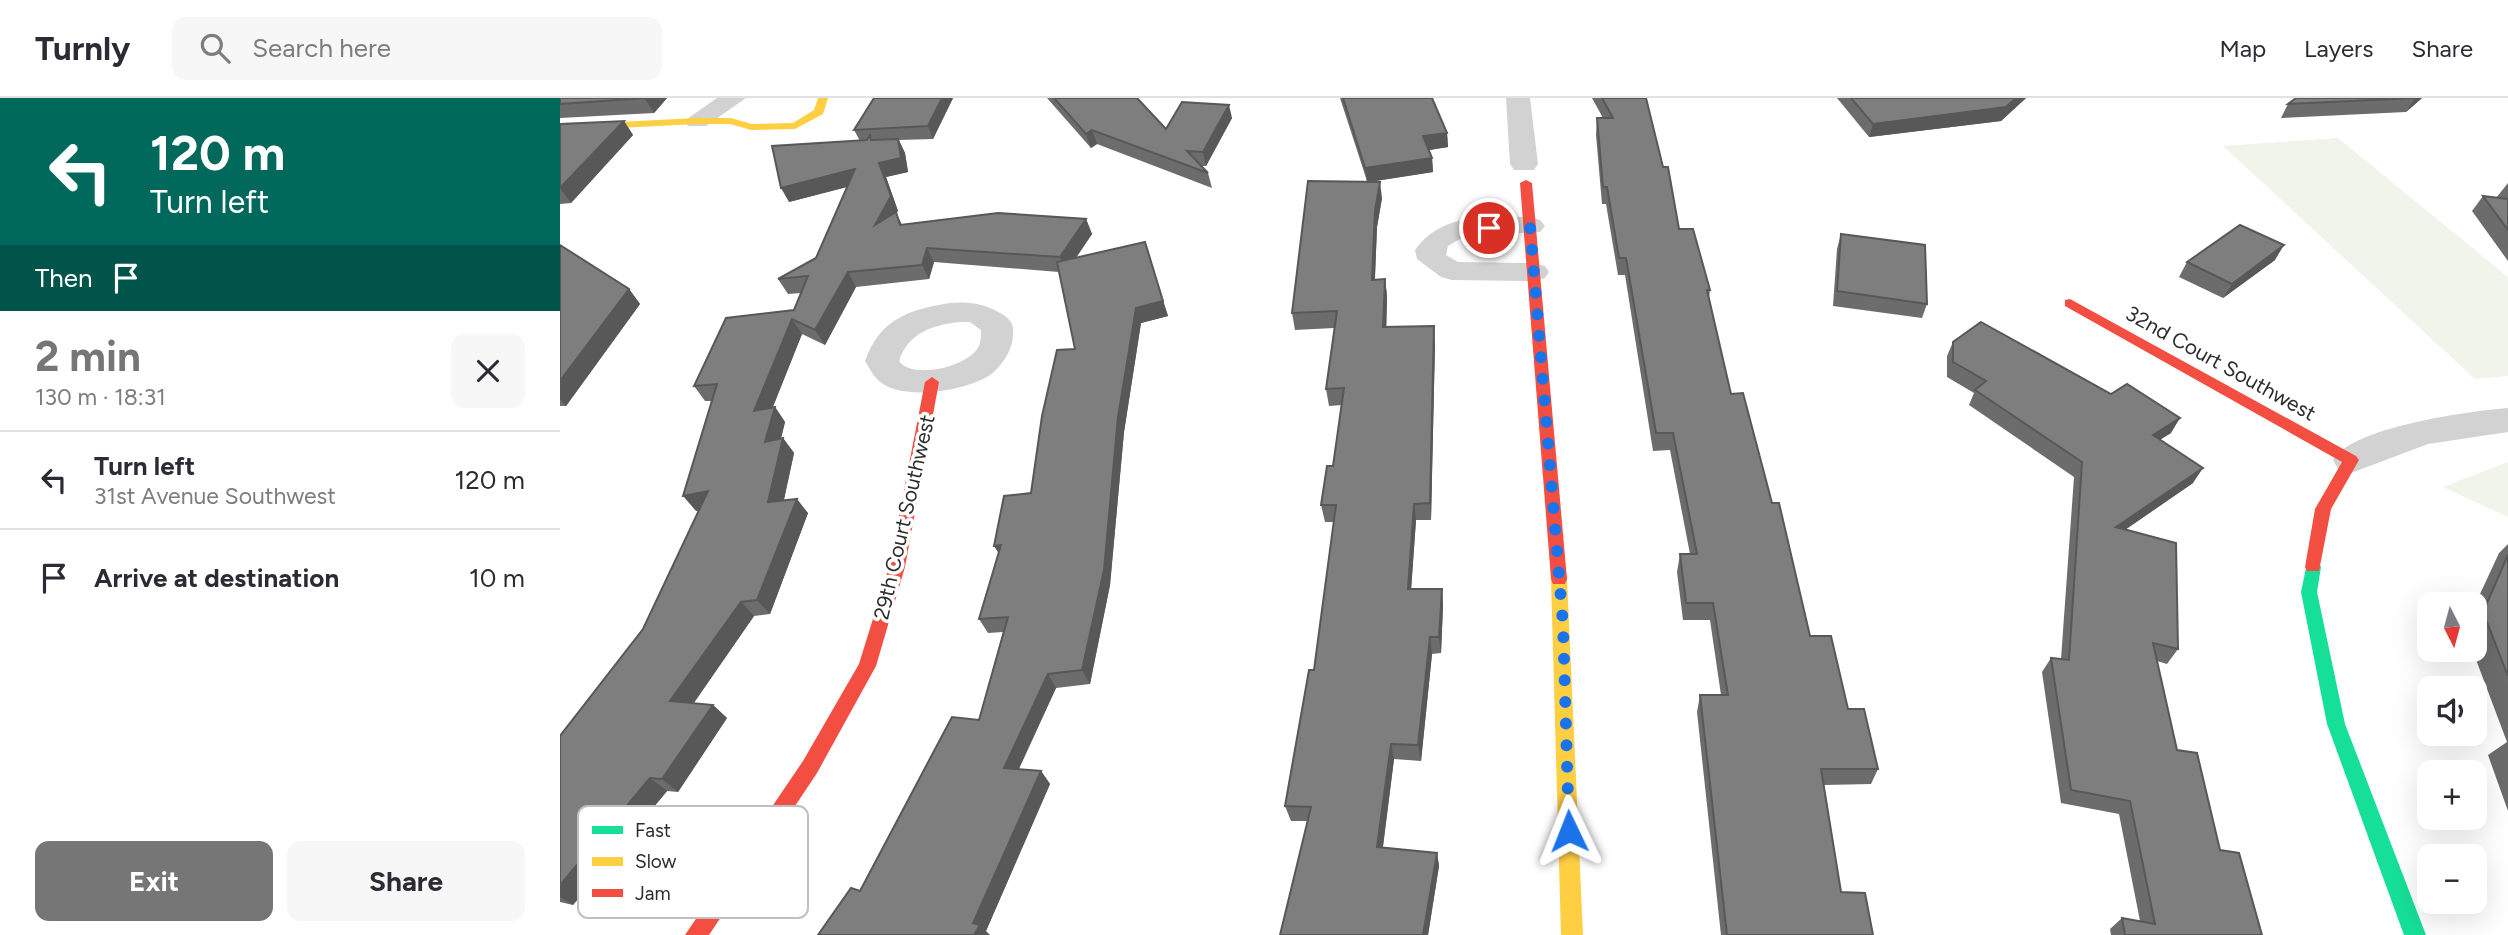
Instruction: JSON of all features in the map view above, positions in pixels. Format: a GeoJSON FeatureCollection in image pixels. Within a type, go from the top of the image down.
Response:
{"type":"FeatureCollection","features":[{"type":"Feature","properties":{"kind":"street"},"geometry":{"type":"LineString","coordinates":[[697,121],[734,98]]}},
{"type":"Feature","properties":{"kind":"street"},"geometry":{"type":"LineString","coordinates":[[560,128],[697,121],[731,121],[751,127],[795,127],[819,112],[822,98]]}},
{"type":"Feature","properties":{"kind":"street"},"geometry":{"type":"LineString","coordinates":[[1518,98],[1563,624],[1572,935]]}},
{"type":"Feature","properties":{"kind":"street"},"geometry":{"type":"LineString","coordinates":[[1530,226],[1455,231],[1443,235],[1434,242],[1430,250],[1432,259],[1452,271],[1534,272]]}},
{"type":"Feature","properties":{"kind":"street","name":"32nd Court Southwest"},"geometry":{"type":"LineString","coordinates":[[2070,303],[2351,460]]}},
{"type":"Feature","properties":{"kind":"street","name":"29th Court Southwest"},"geometry":{"type":"LineString","coordinates":[[784,806],[810,767],[867,666],[897,568],[932,382]]}},
{"type":"Feature","properties":{"kind":"street"},"geometry":{"type":"LineString","coordinates":[[2415,935],[2336,723],[2309,592],[2323,509],[2351,460],[2398,438],[2456,424],[2508,420]]}},
{"type":"Feature","properties":{"kind":"street","name":"29th Court Southwest"},"geometry":{"type":"LineString","coordinates":[[696,935],[708,918]]}},
{"type":"Feature","properties":{"kind":"shaded area"},"geometry":{"type":"Polygon","coordinates":[[[2338,138],[2508,277],[2508,376],[2475,379],[2223,146],[2338,138]]]}},
{"type":"Feature","properties":{"kind":"shaded area"},"geometry":{"type":"Polygon","coordinates":[[[2508,462],[2508,517],[2443,487],[2508,462]]]}},
{"type":"Feature","properties":{"kind":"building"},"geometry":{"type":"Polygon","coordinates":[[[560,98],[646,98],[560,104],[560,98]]]}},
{"type":"Feature","properties":{"kind":"building"},"geometry":{"type":"Polygon","coordinates":[[[874,98],[942,98],[928,126],[854,130],[874,98]]]}},
{"type":"Feature","properties":{"kind":"building"},"geometry":{"type":"Polygon","coordinates":[[[1054,98],[1137,98],[1166,129],[1182,102],[1229,105],[1203,152],[1187,151],[1208,173],[1092,130],[1086,134],[1054,98]]]}},
{"type":"Feature","properties":{"kind":"building"},"geometry":{"type":"Polygon","coordinates":[[[1343,98],[1432,98],[1447,133],[1423,136],[1432,158],[1365,168],[1343,98]]]}},
{"type":"Feature","properties":{"kind":"building"},"geometry":{"type":"Polygon","coordinates":[[[1602,98],[1646,98],[1663,167],[1668,167],[1679,229],[1693,229],[1710,290],[1707,290],[1731,394],[1743,393],[1772,503],[1779,503],[1810,636],[1831,636],[1848,709],[1864,709],[1878,769],[1821,769],[1841,892],[1865,893],[1873,935],[1727,935],[1700,695],[1728,695],[1713,603],[1686,603],[1680,554],[1697,554],[1673,433],[1656,433],[1626,258],[1619,258],[1607,187],[1603,187],[1597,118],[1613,118],[1602,98]]]}},
{"type":"Feature","properties":{"kind":"building"},"geometry":{"type":"Polygon","coordinates":[[[1851,98],[2016,98],[2006,107],[1873,124],[1851,98]]]}},
{"type":"Feature","properties":{"kind":"building"},"geometry":{"type":"Polygon","coordinates":[[[2296,98],[2415,98],[2288,104],[2296,98]]]}},
{"type":"Feature","properties":{"kind":"building"},"geometry":{"type":"Polygon","coordinates":[[[624,121],[560,188],[560,124],[624,121]]]}},
{"type":"Feature","properties":{"kind":"building"},"geometry":{"type":"Polygon","coordinates":[[[870,135],[871,140],[898,139],[901,158],[879,163],[891,196],[875,225],[896,212],[900,225],[998,213],[1086,219],[1060,257],[927,248],[922,265],[848,272],[815,330],[792,319],[754,411],[775,407],[765,442],[783,438],[768,502],[797,499],[757,600],[741,602],[670,701],[713,705],[662,779],[650,778],[626,806],[578,806],[578,864],[560,885],[560,736],[643,629],[708,491],[683,496],[717,384],[694,386],[726,318],[794,310],[808,276],[778,279],[816,258],[855,169],[781,188],[772,146],[867,140],[870,135]]]}},
{"type":"Feature","properties":{"kind":"building"},"geometry":{"type":"Polygon","coordinates":[[[1308,181],[1380,182],[1375,210],[1372,280],[1385,279],[1383,327],[1434,326],[1430,503],[1414,504],[1408,589],[1442,589],[1439,637],[1430,637],[1418,745],[1391,744],[1377,847],[1437,853],[1423,935],[1280,935],[1311,807],[1285,806],[1309,670],[1314,670],[1336,505],[1321,505],[1327,466],[1333,466],[1344,388],[1326,389],[1337,311],[1292,313],[1308,181]]]}},
{"type":"Feature","properties":{"kind":"building"},"geometry":{"type":"Polygon","coordinates":[[[2483,196],[2508,199],[2508,230],[2483,196]]]}},
{"type":"Feature","properties":{"kind":"building"},"geometry":{"type":"Polygon","coordinates":[[[2240,225],[2284,245],[2232,284],[2187,262],[2240,225]]]}},
{"type":"Feature","properties":{"kind":"building"},"geometry":{"type":"Polygon","coordinates":[[[1841,234],[1925,245],[1927,304],[1837,291],[1841,234]]]}},
{"type":"Feature","properties":{"kind":"building"},"geometry":{"type":"Polygon","coordinates":[[[1145,242],[1163,301],[1136,308],[1118,417],[1104,570],[1082,670],[1048,674],[1004,768],[1041,771],[973,923],[980,925],[974,935],[818,935],[851,888],[860,891],[952,717],[979,720],[1008,617],[979,619],[1001,545],[994,546],[1004,496],[1031,493],[1042,416],[1057,350],[1075,349],[1057,262],[1145,242]]]}},
{"type":"Feature","properties":{"kind":"building"},"geometry":{"type":"Polygon","coordinates":[[[560,245],[629,289],[560,381],[560,245]]]}},
{"type":"Feature","properties":{"kind":"building"},"geometry":{"type":"Polygon","coordinates":[[[1981,322],[2111,394],[2127,384],[2180,418],[2153,435],[2203,468],[2116,527],[2176,543],[2178,649],[2153,643],[2177,750],[2197,753],[2220,850],[2239,853],[2262,935],[2125,935],[2122,918],[2155,924],[2130,801],[2071,790],[2051,658],[2069,660],[2082,462],[1975,390],[1986,381],[1953,362],[1953,342],[1981,322]]]}},
{"type":"Feature","properties":{"kind":"building"},"geometry":{"type":"Polygon","coordinates":[[[2508,555],[2508,676],[2487,622],[2487,603],[2508,555]]]}},
{"type":"Feature","properties":{"kind":"traffic: fast"},"geometry":{"type":"LineString","coordinates":[[2313,567],[2309,592],[2336,724],[2415,935]]}},
{"type":"Feature","properties":{"kind":"traffic: slow"},"geometry":{"type":"LineString","coordinates":[[560,128],[697,121],[731,121],[751,127],[795,126],[819,112],[823,98]]}},
{"type":"Feature","properties":{"kind":"traffic: slow"},"geometry":{"type":"LineString","coordinates":[[1559,579],[1572,935]]}},
{"type":"Feature","properties":{"kind":"traffic: jam"},"geometry":{"type":"LineString","coordinates":[[1526,183],[1559,579]]}},
{"type":"Feature","properties":{"kind":"traffic: jam"},"geometry":{"type":"LineString","coordinates":[[2070,303],[2351,460],[2323,509],[2313,567]]}},
{"type":"Feature","properties":{"kind":"traffic: jam"},"geometry":{"type":"LineString","coordinates":[[784,806],[810,767],[867,666],[897,567],[932,382]]}},
{"type":"Feature","properties":{"kind":"traffic: jam"},"geometry":{"type":"LineString","coordinates":[[696,935],[708,918]]}},
{"type":"Feature","properties":{"kind":"route"},"geometry":{"type":"LineString","coordinates":[[1489,228],[1530,226],[1563,624],[1569,831]]}}]}
